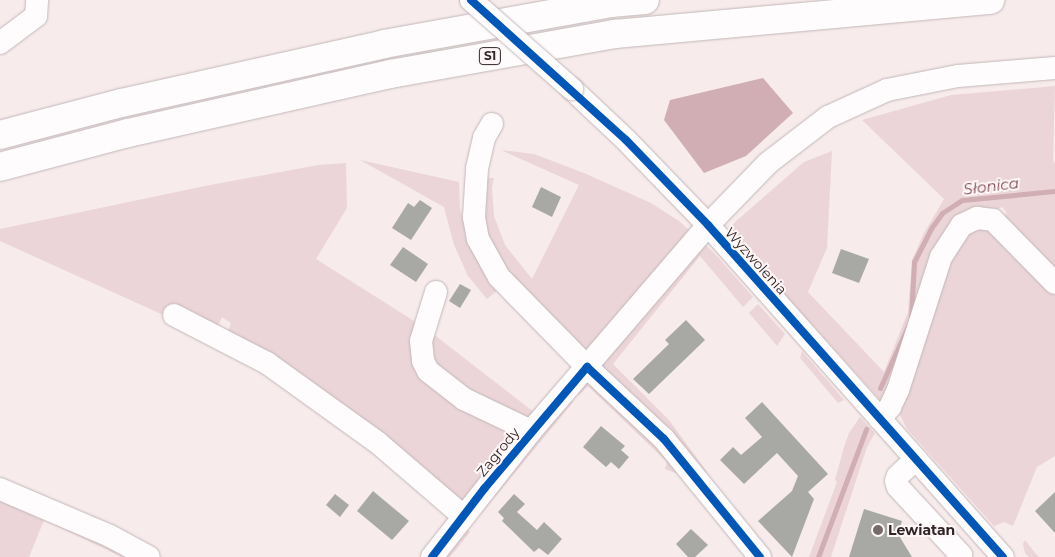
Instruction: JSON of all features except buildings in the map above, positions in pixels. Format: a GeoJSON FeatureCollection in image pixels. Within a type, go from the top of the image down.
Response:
{"type":"FeatureCollection","features":[{"type":"Feature","properties":{"kind":"highway","name":"S1"},"geometry":{"type":"LineString","coordinates":[[0,136],[120,103],[384,44],[611,3],[645,0]]}},
{"type":"Feature","properties":{"kind":"highway","name":"S1"},"geometry":{"type":"LineString","coordinates":[[0,167],[128,133],[390,74],[615,34],[990,0]]}},
{"type":"Feature","properties":{"kind":"street"},"geometry":{"type":"LineString","coordinates":[[0,43],[36,16],[37,0]]}},
{"type":"Feature","properties":{"kind":"street","name":"Wyzwolenia"},"geometry":{"type":"LineString","coordinates":[[471,0],[572,89],[626,140],[708,225],[801,340],[858,404],[880,419],[1003,557]]}},
{"type":"Feature","properties":{"kind":"street","name":"Zagrody"},"geometry":{"type":"LineString","coordinates":[[432,557],[531,431],[708,225],[768,163],[828,117],[887,90],[958,76],[1055,68]]}},
{"type":"Feature","properties":{"kind":"street"},"geometry":{"type":"LineString","coordinates":[[492,124],[484,138],[476,169],[474,217],[478,239],[499,276],[587,367],[664,439],[760,557]]}},
{"type":"Feature","properties":{"kind":"street"},"geometry":{"type":"LineString","coordinates":[[880,419],[890,407],[898,390],[941,257],[962,225],[977,218],[993,220],[1055,283]]}},
{"type":"Feature","properties":{"kind":"street"},"geometry":{"type":"LineString","coordinates":[[436,292],[421,341],[423,361],[428,371],[464,399],[531,431]]}},
{"type":"Feature","properties":{"kind":"street"},"geometry":{"type":"LineString","coordinates":[[174,315],[267,363],[377,442],[463,516]]}},
{"type":"Feature","properties":{"kind":"street"},"geometry":{"type":"LineString","coordinates":[[916,459],[898,476],[896,481],[898,487],[962,556]]}},
{"type":"Feature","properties":{"kind":"street"},"geometry":{"type":"LineString","coordinates":[[0,489],[110,536],[149,557]]}},
{"type":"Feature","properties":{"kind":"shaded area"},"geometry":{"type":"Polygon","coordinates":[[[763,78],[793,113],[746,156],[704,173],[664,120],[670,100],[763,78]]]}},
{"type":"Feature","properties":{"kind":"shaded area"},"geometry":{"type":"Polygon","coordinates":[[[1055,86],[1053,160],[1055,164],[1055,278],[1004,221],[1006,212],[1002,207],[992,212],[964,217],[881,401],[726,230],[804,162],[832,151],[827,248],[808,292],[884,372],[908,312],[912,260],[924,233],[944,199],[862,120],[951,95],[1055,86]]]}},
{"type":"Feature","properties":{"kind":"shaded area"},"geometry":{"type":"Polygon","coordinates":[[[501,150],[534,154],[584,173],[651,203],[679,221],[714,253],[753,297],[743,307],[700,256],[613,364],[669,420],[707,472],[699,473],[510,278],[486,233],[483,178],[494,178],[492,188],[494,216],[505,245],[532,279],[579,185],[501,150]]]}},
{"type":"Feature","properties":{"kind":"shaded area"},"geometry":{"type":"Polygon","coordinates":[[[360,160],[459,182],[460,209],[467,232],[499,289],[487,299],[468,276],[454,245],[444,207],[360,160]]]}},
{"type":"Feature","properties":{"kind":"shaded area"},"geometry":{"type":"Polygon","coordinates":[[[346,163],[347,208],[316,259],[422,326],[418,356],[520,433],[462,502],[227,334],[231,323],[222,317],[218,326],[170,318],[0,241],[0,229],[205,186],[318,165],[346,163]]]}},
{"type":"Feature","properties":{"kind":"shaded area"},"geometry":{"type":"Polygon","coordinates":[[[985,222],[1055,290],[1055,456],[1037,467],[1013,526],[1004,522],[994,526],[907,429],[900,415],[901,405],[956,243],[985,222]]]}},
{"type":"Feature","properties":{"kind":"shaded area"},"geometry":{"type":"Polygon","coordinates":[[[758,304],[785,334],[777,346],[749,313],[758,304]]]}},
{"type":"Feature","properties":{"kind":"shaded area"},"geometry":{"type":"Polygon","coordinates":[[[428,330],[535,413],[528,422],[434,372],[428,330]]]}},
{"type":"Feature","properties":{"kind":"shaded area"},"geometry":{"type":"Polygon","coordinates":[[[802,351],[844,400],[838,403],[800,358],[802,351]]]}},
{"type":"Feature","properties":{"kind":"shaded area"},"geometry":{"type":"Polygon","coordinates":[[[588,381],[640,421],[678,474],[665,469],[667,462],[588,386],[579,395],[578,391],[588,381]]]}},
{"type":"Feature","properties":{"kind":"shaded area"},"geometry":{"type":"Polygon","coordinates":[[[569,401],[574,401],[484,510],[482,507],[569,401]]]}},
{"type":"Feature","properties":{"kind":"shaded area"},"geometry":{"type":"Polygon","coordinates":[[[860,417],[875,433],[867,447],[831,557],[809,557],[837,482],[835,480],[849,433],[860,417]]]}},
{"type":"Feature","properties":{"kind":"shaded area"},"geometry":{"type":"Polygon","coordinates":[[[0,493],[142,557],[122,557],[44,520],[29,557],[0,557],[0,493]]]}},
{"type":"Feature","properties":{"kind":"shaded area"},"geometry":{"type":"Polygon","coordinates":[[[465,527],[470,532],[450,557],[442,557],[465,527]]]}},
{"type":"Feature","properties":{"kind":"shaded area"},"geometry":{"type":"Polygon","coordinates":[[[1025,540],[1039,557],[1029,557],[1025,553],[1023,544],[1025,540]]]}},
{"type":"Feature","properties":{"kind":"waterway","name":"Słonica"},"geometry":{"type":"LineString","coordinates":[[911,318],[914,262],[932,227],[942,213],[962,200],[1055,191]]}},
{"type":"Feature","properties":{"kind":"waterway","name":"Słonica"},"geometry":{"type":"LineString","coordinates":[[880,388],[908,326]]}},
{"type":"Feature","properties":{"kind":"waterway","name":"Słonica"},"geometry":{"type":"LineString","coordinates":[[818,557],[866,429]]}},
{"type":"Feature","properties":{"kind":"cycle path"},"geometry":{"type":"LineString","coordinates":[[471,0],[626,140],[708,225],[1003,557]]}},
{"type":"Feature","properties":{"kind":"cycle path"},"geometry":{"type":"LineString","coordinates":[[432,557],[484,489],[587,367],[664,439],[760,557]]}},
{"type":"Feature","properties":{"kind":"place","name":"Lewiatan"},"geometry":{"type":"Point","coordinates":[878,530]}}]}
